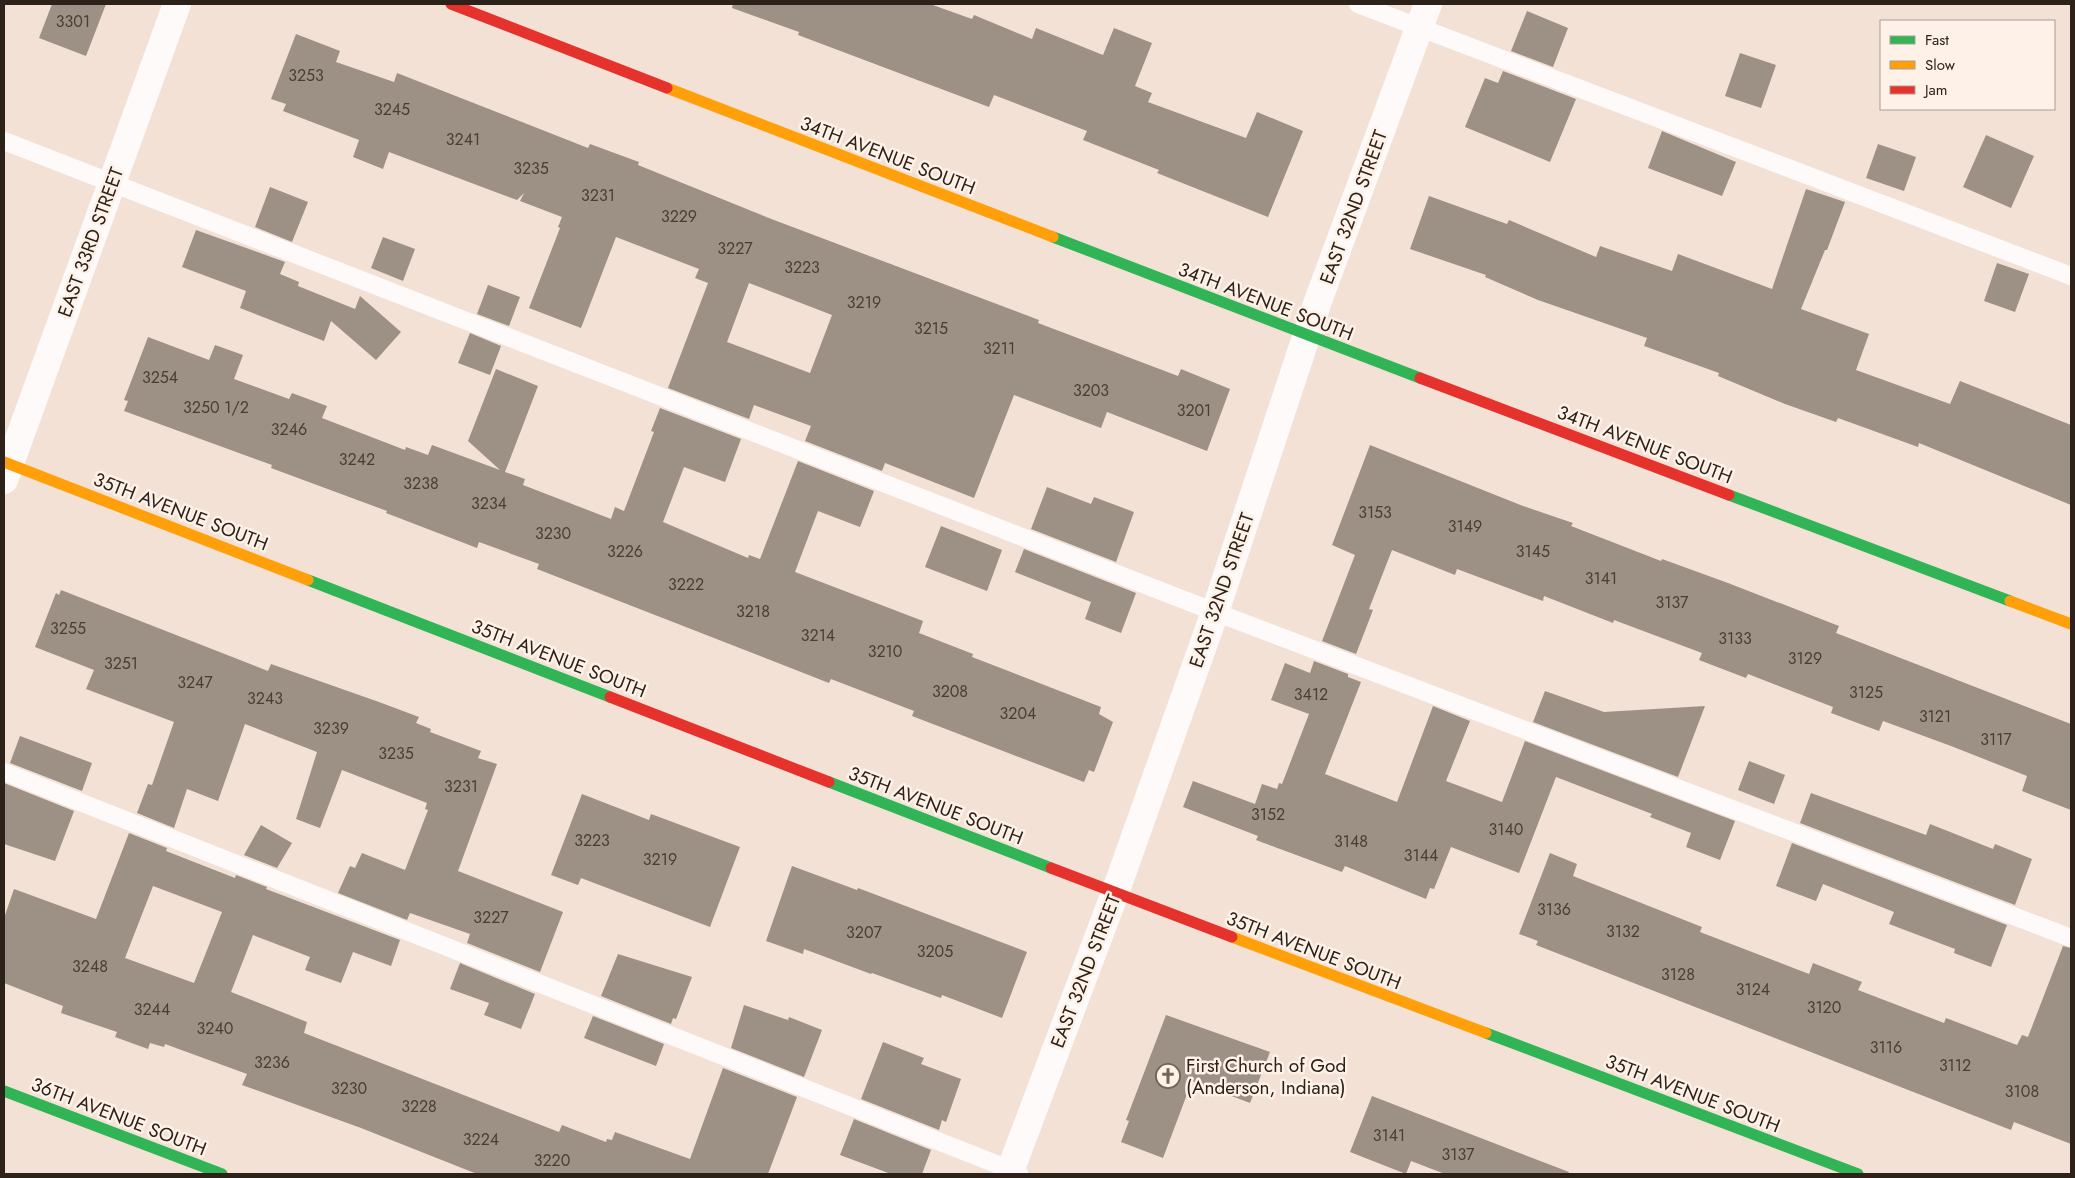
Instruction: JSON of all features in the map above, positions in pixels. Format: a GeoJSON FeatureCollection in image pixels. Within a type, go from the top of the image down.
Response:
{"type":"FeatureCollection","features":[{"type":"Feature","properties":{"kind":"street","name":"EAST 33RD STREET"},"geometry":{"type":"LineString","coordinates":[[6,469],[177,4]]}},
{"type":"Feature","properties":{"kind":"street","name":"34TH AVENUE SOUTH"},"geometry":{"type":"LineString","coordinates":[[451,4],[1307,335],[2071,624]]}},
{"type":"Feature","properties":{"kind":"street","name":"EAST 32ND STREET"},"geometry":{"type":"LineString","coordinates":[[1014,1173],[1215,612],[1307,335],[1424,15]]}},
{"type":"Feature","properties":{"kind":"street","name":"35TH AVENUE SOUTH"},"geometry":{"type":"LineString","coordinates":[[6,469],[1115,893],[1858,1174]]}},
{"type":"Feature","properties":{"kind":"street","name":"36TH AVENUE SOUTH"},"geometry":{"type":"LineString","coordinates":[[4,1091],[222,1174]]}},
{"type":"Feature","properties":{"kind":"lane"},"geometry":{"type":"LineString","coordinates":[[1358,4],[1424,15],[2071,276]]}},
{"type":"Feature","properties":{"kind":"lane"},"geometry":{"type":"LineString","coordinates":[[4,141],[1215,612],[2071,938]]}},
{"type":"Feature","properties":{"kind":"lane"},"geometry":{"type":"LineString","coordinates":[[4,772],[1014,1173]]}},
{"type":"Feature","properties":{"kind":"building"},"geometry":{"type":"Polygon","coordinates":[[[52,4],[106,4],[86,56],[39,38],[52,4]]]}},
{"type":"Feature","properties":{"kind":"building"},"geometry":{"type":"Polygon","coordinates":[[[733,4],[930,4],[972,19],[974,15],[1032,39],[1036,28],[1103,55],[1114,28],[1152,43],[1135,86],[1152,93],[1148,102],[1246,138],[1257,112],[1303,131],[1268,217],[1157,173],[1159,170],[1083,140],[1087,131],[994,95],[989,107],[798,35],[799,32],[732,8],[733,4]]]}},
{"type":"Feature","properties":{"kind":"building"},"geometry":{"type":"Polygon","coordinates":[[[1527,11],[1568,28],[1553,67],[1511,51],[1527,11]]]}},
{"type":"Feature","properties":{"kind":"building"},"geometry":{"type":"Polygon","coordinates":[[[296,34],[340,51],[336,62],[394,82],[397,73],[588,148],[590,144],[639,162],[638,165],[774,220],[1039,320],[1038,323],[1178,376],[1181,369],[1230,389],[1207,451],[1107,412],[1101,428],[1014,395],[974,498],[885,463],[882,471],[805,441],[811,426],[754,405],[749,419],[668,388],[708,283],[695,278],[699,269],[616,237],[581,328],[529,308],[560,228],[558,227],[562,217],[520,201],[524,193],[517,200],[389,152],[383,169],[353,157],[359,140],[283,111],[286,104],[271,99],[296,34]],[[749,283],[727,342],[810,373],[832,315],[749,283]]]}},
{"type":"Feature","properties":{"kind":"building"},"geometry":{"type":"Polygon","coordinates":[[[1740,53],[1776,65],[1761,108],[1725,96],[1740,53]]]}},
{"type":"Feature","properties":{"kind":"building"},"geometry":{"type":"Polygon","coordinates":[[[1503,71],[1576,99],[1550,162],[1465,127],[1485,78],[1498,83],[1503,71]]]}},
{"type":"Feature","properties":{"kind":"building"},"geometry":{"type":"Polygon","coordinates":[[[1662,131],[1736,162],[1722,196],[1648,168],[1662,131]]]}},
{"type":"Feature","properties":{"kind":"building"},"geometry":{"type":"Polygon","coordinates":[[[1986,135],[2034,156],[2011,208],[1963,187],[1986,135]]]}},
{"type":"Feature","properties":{"kind":"building"},"geometry":{"type":"Polygon","coordinates":[[[1878,144],[1916,157],[1904,191],[1866,178],[1878,144]]]}},
{"type":"Feature","properties":{"kind":"building"},"geometry":{"type":"Polygon","coordinates":[[[270,187],[308,202],[292,242],[255,227],[270,187]]]}},
{"type":"Feature","properties":{"kind":"building"},"geometry":{"type":"Polygon","coordinates":[[[1806,189],[1845,202],[1827,250],[1825,250],[1801,309],[1869,334],[1856,370],[1950,404],[1960,381],[2071,425],[2071,505],[1919,443],[1918,447],[1838,418],[1836,422],[1785,404],[1718,376],[1719,373],[1644,346],[1647,338],[1538,300],[1485,277],[1486,275],[1410,249],[1429,196],[1507,224],[1509,220],[1596,257],[1600,246],[1672,271],[1678,254],[1772,289],[1806,189]]]}},
{"type":"Feature","properties":{"kind":"building"},"geometry":{"type":"Polygon","coordinates":[[[196,230],[285,262],[280,274],[299,282],[298,286],[355,309],[360,296],[401,332],[376,360],[331,321],[324,341],[240,308],[246,291],[182,267],[196,230]]]}},
{"type":"Feature","properties":{"kind":"building"},"geometry":{"type":"Polygon","coordinates":[[[383,237],[415,249],[403,281],[371,268],[383,237]]]}},
{"type":"Feature","properties":{"kind":"building"},"geometry":{"type":"Polygon","coordinates":[[[1997,263],[2029,274],[2015,312],[1984,301],[1997,263]]]}},
{"type":"Feature","properties":{"kind":"building"},"geometry":{"type":"Polygon","coordinates":[[[488,285],[520,297],[509,326],[477,314],[488,285]]]}},
{"type":"Feature","properties":{"kind":"building"},"geometry":{"type":"Polygon","coordinates":[[[470,333],[501,346],[490,375],[458,363],[470,333]]]}},
{"type":"Feature","properties":{"kind":"building"},"geometry":{"type":"Polygon","coordinates":[[[148,337],[209,360],[215,345],[243,355],[234,379],[289,399],[292,393],[327,406],[322,418],[405,450],[406,447],[428,455],[432,445],[500,470],[468,441],[496,369],[538,386],[505,472],[525,479],[523,485],[611,519],[615,507],[624,511],[654,432],[651,431],[660,408],[741,439],[725,482],[684,467],[663,522],[748,558],[749,555],[760,559],[798,461],[874,491],[860,527],[818,511],[795,572],[923,621],[919,633],[973,654],[972,657],[1101,707],[1099,714],[1113,722],[1094,772],[1089,770],[1084,782],[912,716],[914,711],[831,679],[829,683],[537,569],[539,564],[479,542],[477,548],[386,513],[387,511],[271,468],[272,465],[124,411],[128,401],[124,400],[148,337]]]}},
{"type":"Feature","properties":{"kind":"building"},"geometry":{"type":"Polygon","coordinates":[[[1370,445],[1523,506],[1573,523],[1571,526],[1661,561],[1662,559],[1728,583],[1839,626],[1836,633],[2071,724],[2071,810],[2022,791],[2027,776],[1951,746],[1883,721],[1879,731],[1831,713],[1833,707],[1748,674],[1746,678],[1699,660],[1702,653],[1614,620],[1613,623],[1544,596],[1543,601],[1457,569],[1455,575],[1392,550],[1369,609],[1373,610],[1356,654],[1322,641],[1355,555],[1332,545],[1370,445]]]}},
{"type":"Feature","properties":{"kind":"building"},"geometry":{"type":"Polygon","coordinates":[[[1047,487],[1091,504],[1094,497],[1134,512],[1116,562],[1031,529],[1047,487]]]}},
{"type":"Feature","properties":{"kind":"building"},"geometry":{"type":"Polygon","coordinates":[[[941,526],[1002,550],[987,591],[925,567],[941,526]]]}},
{"type":"Feature","properties":{"kind":"building"},"geometry":{"type":"Polygon","coordinates":[[[1024,549],[1136,593],[1121,633],[1085,619],[1091,602],[1015,572],[1024,549]]]}},
{"type":"Feature","properties":{"kind":"building"},"geometry":{"type":"Polygon","coordinates":[[[61,590],[268,671],[271,664],[419,717],[416,723],[431,729],[430,732],[481,751],[478,758],[497,764],[458,871],[563,912],[540,972],[467,943],[470,934],[410,913],[407,920],[338,893],[350,866],[355,868],[362,853],[405,870],[428,810],[425,809],[427,803],[342,770],[320,828],[296,819],[317,752],[245,724],[218,801],[187,789],[174,828],[137,813],[148,784],[152,785],[174,722],[86,689],[94,670],[35,647],[56,593],[59,595],[61,590]]]}},
{"type":"Feature","properties":{"kind":"building"},"geometry":{"type":"Polygon","coordinates":[[[1314,661],[1348,674],[1348,677],[1361,682],[1325,774],[1397,802],[1433,706],[1470,721],[1446,781],[1502,802],[1525,741],[1735,821],[1720,860],[1686,847],[1691,833],[1650,817],[1652,814],[1556,777],[1519,873],[1451,847],[1434,889],[1430,888],[1426,899],[1345,866],[1342,872],[1256,840],[1258,836],[1183,807],[1193,781],[1255,804],[1262,784],[1277,789],[1279,783],[1282,784],[1309,714],[1271,700],[1285,663],[1310,673],[1314,661]]]}},
{"type":"Feature","properties":{"kind":"building"},"geometry":{"type":"Polygon","coordinates":[[[1545,691],[1604,712],[1705,706],[1678,777],[1533,722],[1545,691]]]}},
{"type":"Feature","properties":{"kind":"building"},"geometry":{"type":"Polygon","coordinates":[[[20,736],[92,763],[82,791],[10,763],[20,736]]]}},
{"type":"Feature","properties":{"kind":"building"},"geometry":{"type":"Polygon","coordinates":[[[1749,761],[1785,775],[1774,804],[1738,790],[1749,761]]]}},
{"type":"Feature","properties":{"kind":"building"},"geometry":{"type":"Polygon","coordinates":[[[4,783],[74,811],[55,861],[4,844],[4,783]]]}},
{"type":"Feature","properties":{"kind":"building"},"geometry":{"type":"Polygon","coordinates":[[[1811,793],[1926,835],[1930,824],[1993,849],[1995,844],[2032,859],[2015,905],[1800,823],[1811,793]]]}},
{"type":"Feature","properties":{"kind":"building"},"geometry":{"type":"Polygon","coordinates":[[[582,794],[649,820],[651,814],[740,847],[710,927],[581,878],[578,885],[551,875],[582,794]]]}},
{"type":"Feature","properties":{"kind":"building"},"geometry":{"type":"Polygon","coordinates":[[[261,825],[292,843],[277,868],[244,855],[261,825]]]}},
{"type":"Feature","properties":{"kind":"building"},"geometry":{"type":"Polygon","coordinates":[[[129,833],[167,848],[166,851],[235,878],[236,875],[267,887],[266,889],[400,940],[391,966],[353,952],[341,983],[305,970],[310,957],[253,935],[231,992],[307,1022],[304,1033],[559,1132],[562,1125],[606,1142],[607,1139],[612,1140],[615,1132],[690,1159],[723,1068],[797,1097],[768,1174],[477,1174],[361,1128],[242,1085],[247,1074],[165,1044],[164,1047],[150,1043],[148,1049],[115,1037],[117,1032],[61,1013],[63,1006],[4,983],[4,918],[14,889],[96,919],[129,833]],[[153,886],[125,958],[194,983],[222,912],[153,886]]]}},
{"type":"Feature","properties":{"kind":"building"},"geometry":{"type":"Polygon","coordinates":[[[1792,843],[2007,925],[1991,967],[1954,953],[1955,949],[1889,924],[1894,912],[1823,884],[1816,901],[1776,886],[1792,843]]]}},
{"type":"Feature","properties":{"kind":"building"},"geometry":{"type":"Polygon","coordinates":[[[1550,853],[1577,864],[1573,876],[1702,927],[1700,932],[1809,974],[1813,963],[1862,982],[1858,990],[1944,1023],[1946,1018],[2017,1045],[2022,1035],[2028,1037],[2063,946],[2071,948],[2071,1144],[2014,1122],[2011,1130],[1536,945],[1538,941],[1519,934],[1550,853]]]}},
{"type":"Feature","properties":{"kind":"building"},"geometry":{"type":"Polygon","coordinates":[[[792,866],[857,890],[858,888],[1027,952],[1002,1018],[942,995],[941,998],[804,949],[803,954],[766,941],[792,866]]]}},
{"type":"Feature","properties":{"kind":"building"},"geometry":{"type":"Polygon","coordinates":[[[618,954],[692,977],[676,1019],[673,1018],[671,1024],[601,996],[618,954]]]}},
{"type":"Feature","properties":{"kind":"building"},"geometry":{"type":"Polygon","coordinates":[[[460,963],[535,994],[521,1029],[484,1015],[489,1003],[450,989],[460,963]]]}},
{"type":"Feature","properties":{"kind":"building"},"geometry":{"type":"Polygon","coordinates":[[[744,1005],[788,1020],[789,1017],[822,1030],[804,1077],[731,1048],[744,1005]]]}},
{"type":"Feature","properties":{"kind":"building","name":"First Church of God (Anderson, Indiana)"},"geometry":{"type":"Polygon","coordinates":[[[1166,1015],[1270,1052],[1250,1103],[1192,1081],[1163,1158],[1121,1142],[1129,1121],[1126,1120],[1166,1015]]]}},
{"type":"Feature","properties":{"kind":"building"},"geometry":{"type":"Polygon","coordinates":[[[593,1016],[664,1044],[656,1066],[584,1038],[593,1016]]]}},
{"type":"Feature","properties":{"kind":"building"},"geometry":{"type":"Polygon","coordinates":[[[883,1042],[924,1058],[921,1064],[961,1079],[946,1122],[942,1120],[939,1130],[861,1099],[883,1042]]]}},
{"type":"Feature","properties":{"kind":"building"},"geometry":{"type":"Polygon","coordinates":[[[1372,1096],[1569,1172],[1568,1174],[1445,1174],[1411,1161],[1406,1174],[1350,1152],[1372,1096]]]}},
{"type":"Feature","properties":{"kind":"building"},"geometry":{"type":"Polygon","coordinates":[[[854,1119],[931,1150],[922,1174],[891,1174],[840,1155],[854,1119]]]}},
{"type":"Feature","properties":{"kind":"traffic: fast"},"geometry":{"type":"LineString","coordinates":[[1053,237],[1420,378]]}},
{"type":"Feature","properties":{"kind":"traffic: fast"},"geometry":{"type":"LineString","coordinates":[[1729,495],[2010,601]]}},
{"type":"Feature","properties":{"kind":"traffic: fast"},"geometry":{"type":"LineString","coordinates":[[308,580],[610,697]]}},
{"type":"Feature","properties":{"kind":"traffic: fast"},"geometry":{"type":"LineString","coordinates":[[829,782],[1051,868]]}},
{"type":"Feature","properties":{"kind":"traffic: fast"},"geometry":{"type":"LineString","coordinates":[[1486,1033],[1858,1174]]}},
{"type":"Feature","properties":{"kind":"traffic: fast"},"geometry":{"type":"LineString","coordinates":[[4,1091],[222,1174]]}},
{"type":"Feature","properties":{"kind":"traffic: slow"},"geometry":{"type":"LineString","coordinates":[[667,88],[1053,237]]}},
{"type":"Feature","properties":{"kind":"traffic: slow"},"geometry":{"type":"LineString","coordinates":[[4,462],[308,580]]}},
{"type":"Feature","properties":{"kind":"traffic: slow"},"geometry":{"type":"LineString","coordinates":[[2010,601],[2071,624]]}},
{"type":"Feature","properties":{"kind":"traffic: slow"},"geometry":{"type":"LineString","coordinates":[[1232,937],[1486,1033]]}},
{"type":"Feature","properties":{"kind":"traffic: jam"},"geometry":{"type":"LineString","coordinates":[[451,4],[667,88]]}},
{"type":"Feature","properties":{"kind":"traffic: jam"},"geometry":{"type":"LineString","coordinates":[[1420,378],[1729,495]]}},
{"type":"Feature","properties":{"kind":"traffic: jam"},"geometry":{"type":"LineString","coordinates":[[610,697],[829,782]]}},
{"type":"Feature","properties":{"kind":"traffic: jam"},"geometry":{"type":"LineString","coordinates":[[1051,868],[1232,937]]}},
{"type":"Feature","properties":{"kind":"place","name":"First Church of God (Anderson, Indiana)"},"geometry":{"type":"Point","coordinates":[1168,1076]}}]}
